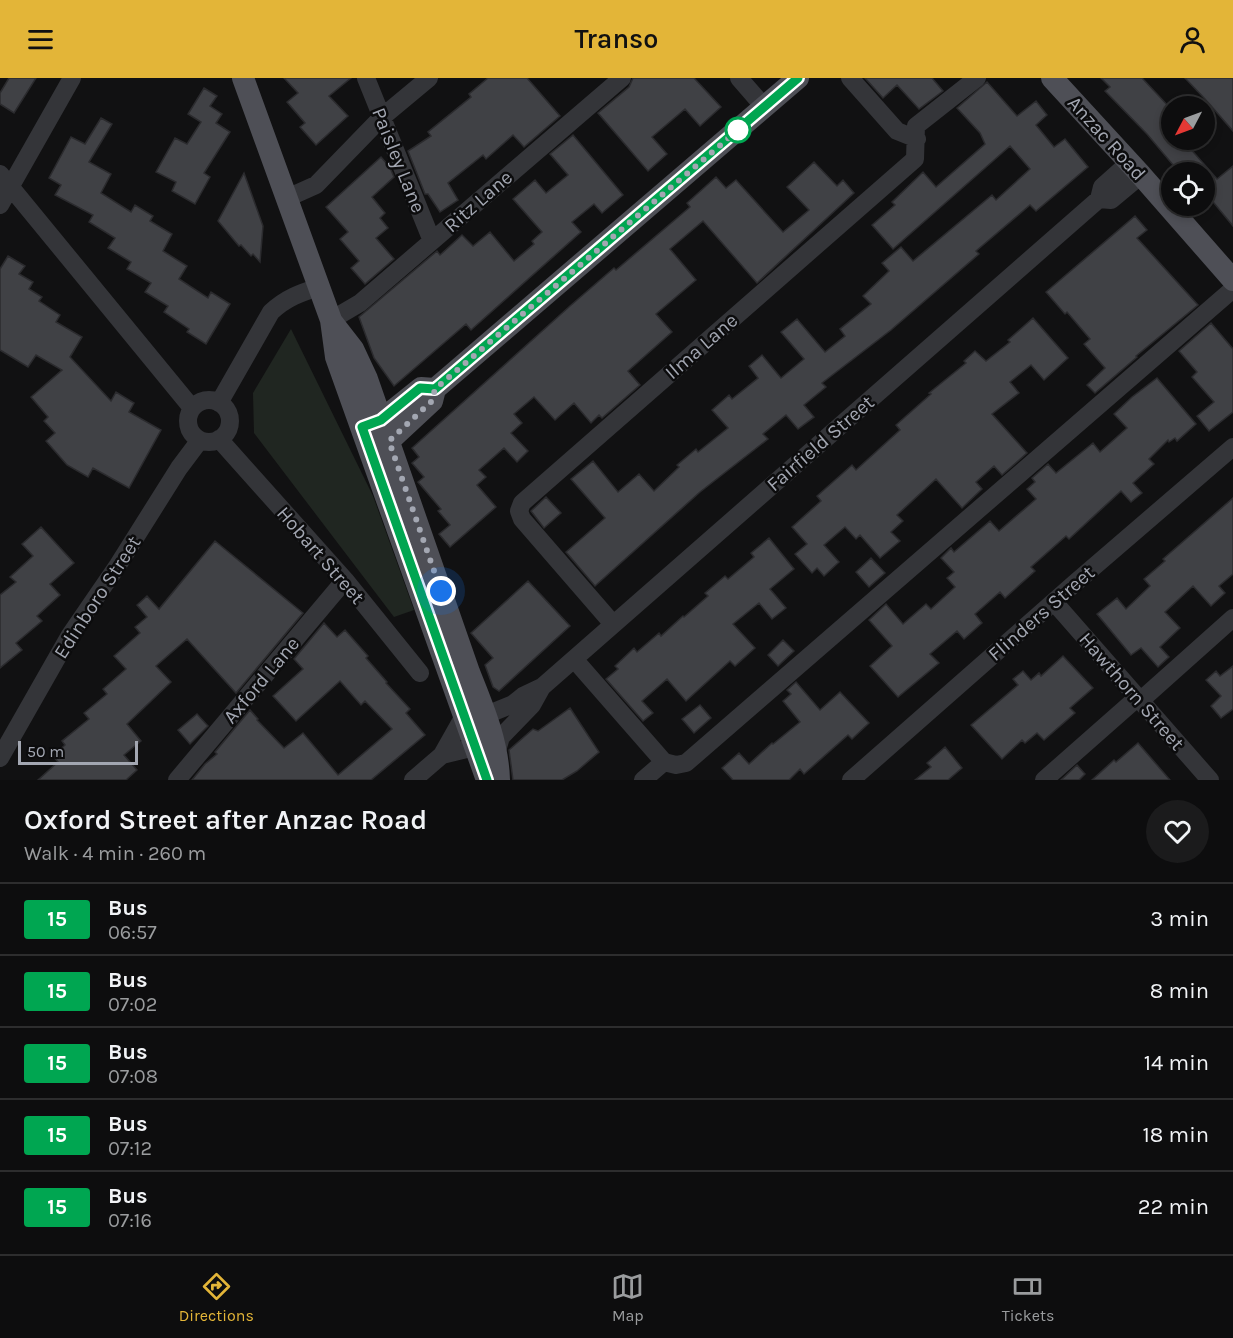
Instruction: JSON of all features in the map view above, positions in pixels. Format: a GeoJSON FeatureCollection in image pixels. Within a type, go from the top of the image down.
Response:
{"type":"FeatureCollection","features":[{"type":"Feature","properties":{"kind":"main road"},"geometry":{"type":"LineString","coordinates":[[243,78],[332,320],[336,357],[372,423],[475,715],[485,750],[499,780]]}},
{"type":"Feature","properties":{"kind":"main road"},"geometry":{"type":"LineString","coordinates":[[379,445],[432,401],[435,389],[798,78]]}},
{"type":"Feature","properties":{"kind":"main road","name":"Anzac Road"},"geometry":{"type":"LineString","coordinates":[[1052,78],[1233,280]]}},
{"type":"Feature","properties":{"kind":"main road"},"geometry":{"type":"LineString","coordinates":[[372,423],[420,388],[435,389]]}},
{"type":"Feature","properties":{"kind":"main road"},"geometry":{"type":"LineString","coordinates":[[485,750],[487,780]]}},
{"type":"Feature","properties":{"kind":"street"},"geometry":{"type":"LineString","coordinates":[[0,205],[5,181],[72,78]]}},
{"type":"Feature","properties":{"kind":"street","name":"Paisley Lane"},"geometry":{"type":"LineString","coordinates":[[366,78],[432,241]]}},
{"type":"Feature","properties":{"kind":"street"},"geometry":{"type":"LineString","coordinates":[[287,198],[316,185],[381,118],[429,78]]}},
{"type":"Feature","properties":{"kind":"street","name":"Ritz Lane"},"geometry":{"type":"LineString","coordinates":[[332,320],[360,303],[622,78]]}},
{"type":"Feature","properties":{"kind":"street"},"geometry":{"type":"LineString","coordinates":[[739,78],[765,108]]}},
{"type":"Feature","properties":{"kind":"street"},"geometry":{"type":"LineString","coordinates":[[850,78],[897,131],[917,139]]}},
{"type":"Feature","properties":{"kind":"street","name":"Ilma Lane"},"geometry":{"type":"LineString","coordinates":[[613,624],[522,519],[519,511],[522,503],[915,159],[916,126],[977,78]]}},
{"type":"Feature","properties":{"kind":"street","name":"Fairfield Street"},"geometry":{"type":"LineString","coordinates":[[475,715],[513,704],[523,696],[542,687],[1099,199],[1112,200],[1135,169]]}},
{"type":"Feature","properties":{"kind":"street"},"geometry":{"type":"LineString","coordinates":[[5,181],[192,408]]}},
{"type":"Feature","properties":{"kind":"street"},"geometry":{"type":"LineString","coordinates":[[219,403],[271,312],[282,302],[319,286]]}},
{"type":"Feature","properties":{"kind":"street"},"geometry":{"type":"LineString","coordinates":[[574,658],[663,762],[676,765],[686,763],[1233,289]]}},
{"type":"Feature","properties":{"kind":"street"},"geometry":{"type":"LineString","coordinates":[[204,400],[219,403],[227,411],[230,424],[227,431],[219,439],[210,442],[200,440],[190,429],[188,423],[192,408],[204,400]]}},
{"type":"Feature","properties":{"kind":"street","name":"Hobart Street"},"geometry":{"type":"LineString","coordinates":[[219,439],[345,580],[420,673]]}},
{"type":"Feature","properties":{"kind":"street","name":"Edinboro Street"},"geometry":{"type":"LineString","coordinates":[[0,758],[70,635],[118,565],[179,468],[200,440]]}},
{"type":"Feature","properties":{"kind":"street","name":"Flinders Street"},"geometry":{"type":"LineString","coordinates":[[851,780],[1233,447]]}},
{"type":"Feature","properties":{"kind":"street","name":"Axford Lane"},"geometry":{"type":"LineString","coordinates":[[177,780],[345,580]]}},
{"type":"Feature","properties":{"kind":"street","name":"Hawthorn Street"},"geometry":{"type":"LineString","coordinates":[[1054,602],[1210,780]]}},
{"type":"Feature","properties":{"kind":"street"},"geometry":{"type":"LineString","coordinates":[[1044,780],[1233,618]]}},
{"type":"Feature","properties":{"kind":"street","name":"Fairfield Street"},"geometry":{"type":"LineString","coordinates":[[485,750],[532,705],[542,687]]}},
{"type":"Feature","properties":{"kind":"street"},"geometry":{"type":"LineString","coordinates":[[413,780],[442,755],[475,715]]}},
{"type":"Feature","properties":{"kind":"street"},"geometry":{"type":"LineString","coordinates":[[442,755],[485,750]]}},
{"type":"Feature","properties":{"kind":"street"},"geometry":{"type":"LineString","coordinates":[[643,780],[663,762]]}},
{"type":"Feature","properties":{"kind":"shaded area"},"geometry":{"type":"Polygon","coordinates":[[[291,329],[373,496],[414,610],[394,617],[254,433],[253,393],[291,329]]]}},
{"type":"Feature","properties":{"kind":"building"},"geometry":{"type":"Polygon","coordinates":[[[9,78],[36,78],[14,113],[0,104],[0,93],[9,78]]]}},
{"type":"Feature","properties":{"kind":"building"},"geometry":{"type":"Polygon","coordinates":[[[284,78],[351,78],[329,96],[348,116],[316,145],[300,127],[305,123],[287,102],[298,93],[284,78]]]}},
{"type":"Feature","properties":{"kind":"building"},"geometry":{"type":"Polygon","coordinates":[[[488,78],[527,78],[560,116],[524,147],[513,135],[486,159],[483,155],[448,183],[458,200],[440,212],[428,194],[425,194],[408,151],[431,136],[428,132],[471,97],[469,94],[488,78]]]}},
{"type":"Feature","properties":{"kind":"building"},"geometry":{"type":"Polygon","coordinates":[[[633,78],[694,78],[721,107],[700,126],[685,109],[652,137],[667,154],[648,171],[598,113],[629,87],[633,78]]]}},
{"type":"Feature","properties":{"kind":"building"},"geometry":{"type":"Polygon","coordinates":[[[865,78],[932,78],[943,91],[919,109],[897,85],[883,98],[865,78]]]}},
{"type":"Feature","properties":{"kind":"building"},"geometry":{"type":"Polygon","coordinates":[[[1101,78],[1142,78],[1161,98],[1161,150],[1192,150],[1202,162],[1171,162],[1105,91],[1110,87],[1101,78]]]}},
{"type":"Feature","properties":{"kind":"building"},"geometry":{"type":"Polygon","coordinates":[[[1185,78],[1233,78],[1233,131],[1215,110],[1215,96],[1202,96],[1185,78]]]}},
{"type":"Feature","properties":{"kind":"building"},"geometry":{"type":"Polygon","coordinates":[[[987,82],[1017,116],[1036,101],[1047,115],[1036,125],[1054,147],[1065,139],[1088,167],[1036,211],[1030,205],[976,251],[979,254],[891,330],[822,383],[826,387],[804,405],[814,417],[798,429],[786,415],[763,434],[768,439],[700,492],[595,586],[566,552],[605,518],[571,479],[593,461],[618,492],[639,474],[654,491],[679,467],[677,465],[696,449],[698,452],[728,428],[712,410],[729,395],[732,399],[758,378],[749,366],[762,355],[781,378],[804,359],[781,332],[797,319],[825,352],[845,336],[840,329],[871,304],[863,296],[889,271],[882,263],[901,247],[913,261],[992,195],[996,200],[1030,169],[1010,146],[893,249],[872,225],[895,205],[892,202],[923,172],[936,187],[985,144],[980,133],[957,108],[987,82]]]}},
{"type":"Feature","properties":{"kind":"building"},"geometry":{"type":"Polygon","coordinates":[[[204,88],[217,96],[210,106],[222,114],[216,123],[230,132],[204,173],[210,177],[195,204],[172,191],[176,182],[156,172],[175,138],[187,144],[201,122],[188,114],[204,88]]]}},
{"type":"Feature","properties":{"kind":"building"},"geometry":{"type":"Polygon","coordinates":[[[101,118],[112,124],[89,162],[111,174],[101,193],[131,212],[135,205],[153,216],[150,221],[172,234],[163,251],[187,266],[179,279],[208,298],[211,292],[230,304],[206,344],[187,332],[189,329],[164,312],[168,306],[145,292],[151,283],[127,269],[131,262],[108,248],[115,238],[89,222],[93,215],[55,195],[61,185],[49,178],[71,137],[85,144],[101,118]]]}},
{"type":"Feature","properties":{"kind":"building"},"geometry":{"type":"Polygon","coordinates":[[[573,135],[623,195],[602,213],[594,204],[572,222],[581,232],[471,330],[466,324],[394,386],[374,358],[359,317],[437,251],[440,255],[462,235],[473,246],[490,232],[514,261],[534,244],[532,241],[542,232],[513,199],[535,180],[546,193],[568,175],[550,154],[573,135]]]}},
{"type":"Feature","properties":{"kind":"building"},"geometry":{"type":"Polygon","coordinates":[[[381,157],[388,163],[394,177],[372,197],[385,213],[380,218],[388,228],[376,238],[394,259],[365,284],[351,268],[359,261],[340,239],[348,232],[326,207],[381,157]]]}},
{"type":"Feature","properties":{"kind":"building"},"geometry":{"type":"Polygon","coordinates":[[[814,162],[837,186],[843,180],[854,193],[757,283],[703,221],[670,249],[696,280],[656,314],[672,332],[628,371],[640,385],[602,418],[599,415],[591,423],[574,403],[555,420],[534,397],[514,414],[522,423],[511,433],[528,451],[517,462],[504,448],[479,470],[486,477],[477,485],[496,507],[450,547],[439,534],[450,525],[438,511],[441,509],[418,482],[424,477],[412,463],[419,457],[412,448],[570,306],[690,207],[687,203],[716,177],[726,188],[736,180],[783,232],[809,210],[787,187],[814,162]]]}},
{"type":"Feature","properties":{"kind":"building"},"geometry":{"type":"Polygon","coordinates":[[[1233,166],[1233,226],[1215,204],[1215,177],[1217,179],[1233,166]]]}},
{"type":"Feature","properties":{"kind":"building"},"geometry":{"type":"Polygon","coordinates":[[[244,173],[263,226],[260,262],[253,254],[251,256],[241,245],[239,246],[218,221],[244,173]]]}},
{"type":"Feature","properties":{"kind":"building"},"geometry":{"type":"Polygon","coordinates":[[[1135,216],[1147,230],[1137,238],[1198,305],[1095,393],[1087,385],[1105,368],[1084,344],[1090,339],[1046,292],[1135,216]]]}},
{"type":"Feature","properties":{"kind":"building"},"geometry":{"type":"Polygon","coordinates":[[[8,256],[25,266],[19,274],[33,282],[29,289],[42,297],[39,301],[60,315],[56,322],[82,337],[70,357],[111,401],[116,392],[134,403],[129,412],[161,430],[129,488],[93,468],[88,477],[67,465],[46,441],[55,433],[44,421],[48,417],[31,397],[62,370],[36,355],[28,367],[0,350],[0,269],[8,256]]]}},
{"type":"Feature","properties":{"kind":"building"},"geometry":{"type":"Polygon","coordinates":[[[1033,318],[1068,358],[1044,380],[1031,365],[1010,382],[1019,393],[992,414],[1027,453],[1002,475],[994,466],[976,482],[982,489],[962,508],[936,479],[897,515],[903,521],[891,532],[900,541],[880,558],[860,535],[856,539],[845,527],[824,545],[839,562],[824,576],[817,568],[812,573],[795,554],[807,544],[792,527],[821,501],[817,496],[852,465],[856,470],[900,430],[896,425],[931,394],[929,393],[966,363],[964,361],[975,351],[986,361],[1010,342],[1008,340],[1033,318]]]}},
{"type":"Feature","properties":{"kind":"building"},"geometry":{"type":"Polygon","coordinates":[[[1211,323],[1233,349],[1233,412],[1209,431],[1197,416],[1214,402],[1192,377],[1197,372],[1179,351],[1211,323]]]}},
{"type":"Feature","properties":{"kind":"building"},"geometry":{"type":"Polygon","coordinates":[[[1157,378],[1196,424],[1177,441],[1175,438],[1169,442],[1168,440],[1149,459],[1154,464],[1133,483],[1142,493],[1131,502],[1121,491],[1069,539],[1066,536],[1031,567],[1035,571],[1005,598],[1000,592],[975,614],[982,623],[964,639],[957,631],[930,654],[939,663],[898,697],[870,666],[892,646],[869,620],[886,604],[903,624],[926,604],[931,609],[955,587],[947,578],[954,572],[941,558],[951,548],[954,552],[990,521],[999,531],[1036,499],[1027,489],[1035,482],[1032,478],[1048,464],[1056,473],[1093,443],[1100,452],[1127,428],[1114,414],[1157,378]]]}},
{"type":"Feature","properties":{"kind":"building"},"geometry":{"type":"Polygon","coordinates":[[[546,497],[561,513],[544,528],[531,511],[546,497]]]}},
{"type":"Feature","properties":{"kind":"building"},"geometry":{"type":"Polygon","coordinates":[[[1233,498],[1233,574],[1219,586],[1225,593],[1211,606],[1193,586],[1165,612],[1180,628],[1160,647],[1169,657],[1158,667],[1141,648],[1131,655],[1097,614],[1117,598],[1126,609],[1150,586],[1144,579],[1165,561],[1163,559],[1233,498]]]}},
{"type":"Feature","properties":{"kind":"building"},"geometry":{"type":"Polygon","coordinates":[[[41,527],[74,563],[50,584],[60,595],[37,616],[42,621],[16,643],[22,650],[0,668],[0,595],[16,582],[10,577],[33,556],[22,544],[41,527]]]}},
{"type":"Feature","properties":{"kind":"building"},"geometry":{"type":"Polygon","coordinates":[[[769,538],[794,569],[770,589],[786,608],[772,619],[759,603],[733,624],[755,648],[735,666],[730,661],[686,701],[667,679],[642,701],[653,713],[643,721],[606,679],[618,669],[615,666],[634,648],[637,652],[659,633],[661,636],[708,596],[705,593],[725,576],[728,579],[754,557],[751,553],[769,538]]]}},
{"type":"Feature","properties":{"kind":"building"},"geometry":{"type":"Polygon","coordinates":[[[215,541],[303,613],[236,693],[187,639],[156,666],[171,682],[127,724],[141,741],[124,755],[137,770],[126,780],[38,780],[58,762],[53,756],[65,745],[62,741],[89,719],[84,713],[107,694],[103,689],[126,669],[114,656],[140,633],[135,627],[147,617],[137,605],[147,596],[159,609],[215,541]]]}},
{"type":"Feature","properties":{"kind":"building"},"geometry":{"type":"Polygon","coordinates":[[[871,558],[885,573],[869,587],[856,572],[871,558]]]}},
{"type":"Feature","properties":{"kind":"building"},"geometry":{"type":"Polygon","coordinates":[[[528,581],[570,626],[499,691],[493,687],[485,665],[493,658],[471,633],[528,581]]]}},
{"type":"Feature","properties":{"kind":"building"},"geometry":{"type":"Polygon","coordinates":[[[324,623],[337,637],[345,630],[368,656],[366,658],[386,683],[410,709],[406,713],[425,735],[371,780],[192,780],[217,754],[215,752],[250,710],[284,748],[303,733],[338,775],[392,729],[365,701],[361,705],[340,681],[296,721],[273,696],[303,669],[294,659],[324,623]]]}},
{"type":"Feature","properties":{"kind":"building"},"geometry":{"type":"Polygon","coordinates":[[[783,640],[794,651],[778,666],[768,655],[783,640]]]}},
{"type":"Feature","properties":{"kind":"building"},"geometry":{"type":"Polygon","coordinates":[[[1063,656],[1093,688],[1070,708],[1075,713],[1044,740],[1037,733],[1025,743],[1022,740],[1002,759],[971,725],[1018,685],[1013,679],[1023,671],[1031,680],[1039,673],[1041,676],[1063,656]]]}},
{"type":"Feature","properties":{"kind":"building"},"geometry":{"type":"Polygon","coordinates":[[[1233,666],[1233,709],[1221,718],[1211,706],[1221,696],[1206,680],[1216,671],[1220,676],[1233,666]]]}},
{"type":"Feature","properties":{"kind":"building"},"geometry":{"type":"Polygon","coordinates":[[[796,682],[820,710],[840,692],[869,723],[852,739],[848,735],[804,774],[800,769],[789,780],[733,780],[722,768],[739,753],[749,764],[800,722],[783,701],[791,694],[787,690],[796,682]]]}},
{"type":"Feature","properties":{"kind":"building"},"geometry":{"type":"Polygon","coordinates":[[[700,705],[711,718],[694,733],[682,719],[700,705]]]}},
{"type":"Feature","properties":{"kind":"building"},"geometry":{"type":"Polygon","coordinates":[[[570,708],[599,752],[577,771],[562,780],[513,780],[509,750],[533,729],[538,731],[570,708]]]}},
{"type":"Feature","properties":{"kind":"building"},"geometry":{"type":"Polygon","coordinates":[[[197,714],[208,726],[190,744],[178,730],[197,714]]]}},
{"type":"Feature","properties":{"kind":"building"},"geometry":{"type":"Polygon","coordinates":[[[1138,743],[1170,780],[1092,780],[1114,760],[1116,762],[1138,743]]]}},
{"type":"Feature","properties":{"kind":"building"},"geometry":{"type":"Polygon","coordinates":[[[945,747],[962,768],[948,780],[915,780],[931,767],[927,763],[945,747]]]}},
{"type":"Feature","properties":{"kind":"building"},"geometry":{"type":"Polygon","coordinates":[[[1077,765],[1085,774],[1079,780],[1061,780],[1077,765]]]}},
{"type":"Feature","properties":{"kind":"bus line","name":"15"},"geometry":{"type":"LineString","coordinates":[[487,780],[362,427],[381,420],[420,388],[435,389],[798,78]]}},
{"type":"Feature","properties":{"kind":"route"},"geometry":{"type":"LineString","coordinates":[[441,591],[389,441],[432,401],[435,389],[738,130]]}}]}
